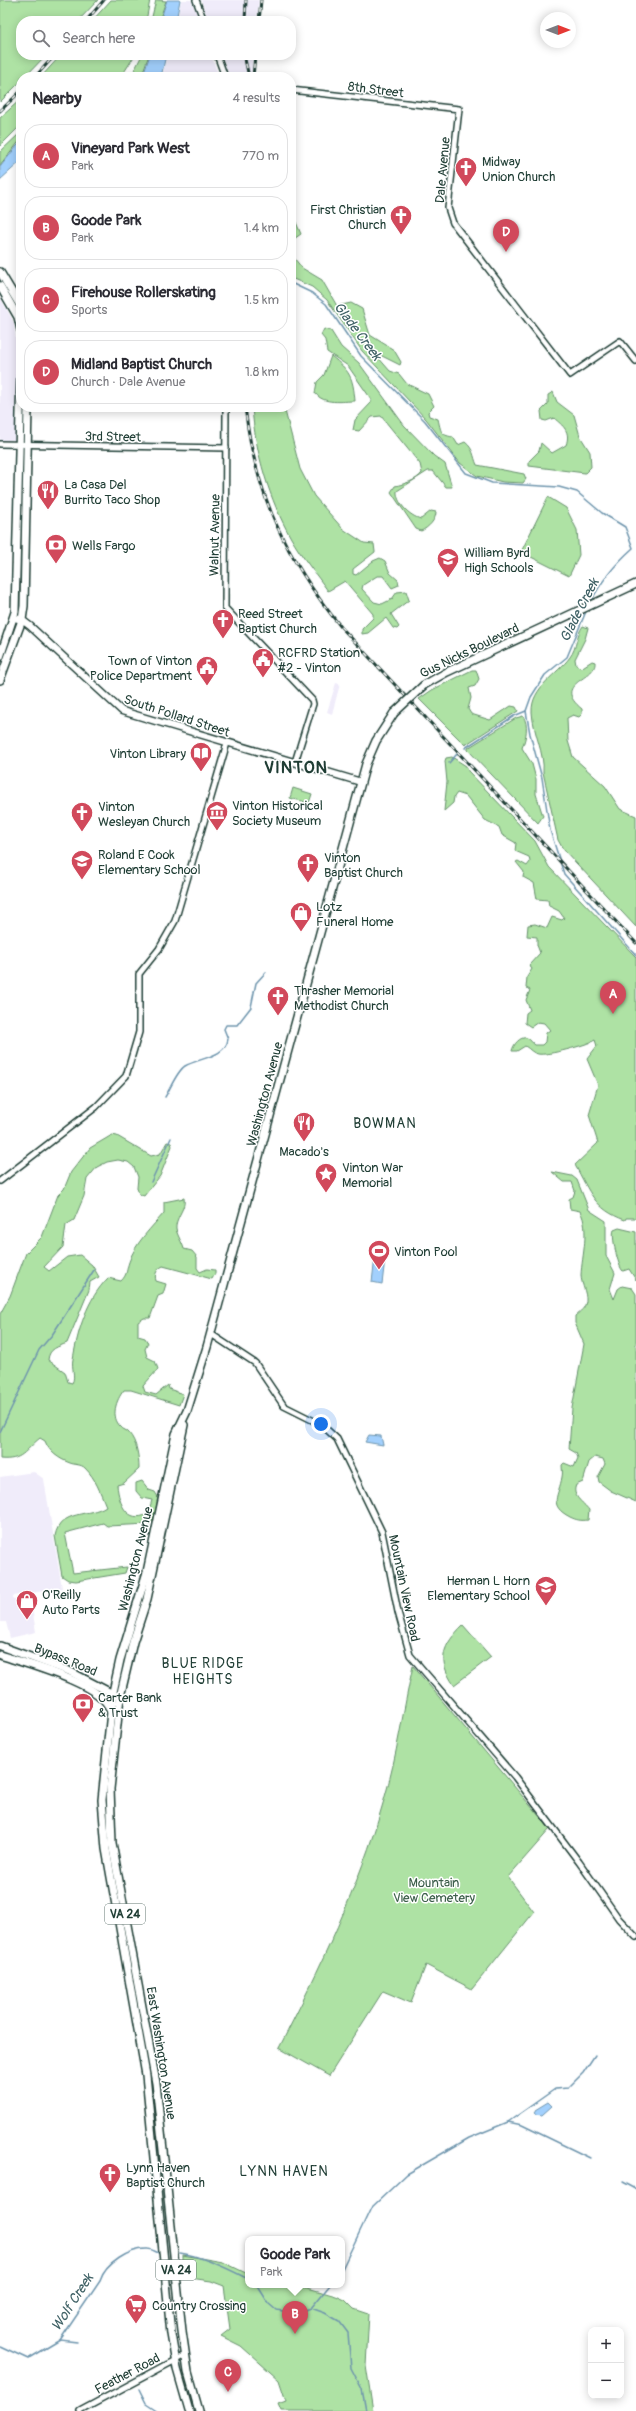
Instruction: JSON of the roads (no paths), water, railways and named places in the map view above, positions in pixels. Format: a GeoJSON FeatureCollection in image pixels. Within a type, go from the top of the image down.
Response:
{"type":"FeatureCollection","features":[{"type":"Feature","properties":{"kind":"main road"},"geometry":{"type":"LineString","coordinates":[[0,272],[16,299]]}},
{"type":"Feature","properties":{"kind":"main road"},"geometry":{"type":"LineString","coordinates":[[0,286],[16,314]]}},
{"type":"Feature","properties":{"kind":"main road"},"geometry":{"type":"LineString","coordinates":[[0,657],[14,618],[20,412]]}},
{"type":"Feature","properties":{"kind":"main road"},"geometry":{"type":"LineString","coordinates":[[0,680],[22,620],[28,412]]}},
{"type":"Feature","properties":{"kind":"main road","name":"Gus Nicks Boulevard"},"geometry":{"type":"LineString","coordinates":[[361,782],[376,741],[394,713],[424,685],[447,672],[636,584]]}},
{"type":"Feature","properties":{"kind":"main road","name":"South Pollard Street"},"geometry":{"type":"LineString","coordinates":[[14,618],[22,620],[118,709],[361,782]]}},
{"type":"Feature","properties":{"kind":"main road","name":"Washington Avenue"},"geometry":{"type":"LineString","coordinates":[[110,1713],[147,1598],[187,1411],[211,1334],[361,782]]}},
{"type":"Feature","properties":{"kind":"main road","name":"Bypass Road"},"geometry":{"type":"LineString","coordinates":[[0,1646],[69,1671],[115,1696]]}},
{"type":"Feature","properties":{"kind":"main road","name":"Bypass Road"},"geometry":{"type":"LineString","coordinates":[[0,1655],[65,1678],[102,1698],[108,1705],[110,1713]]}},
{"type":"Feature","properties":{"kind":"main road"},"geometry":{"type":"LineString","coordinates":[[65,1678],[115,1696]]}},
{"type":"Feature","properties":{"kind":"main road","name":"East Washington Avenue"},"geometry":{"type":"LineString","coordinates":[[115,1696],[110,1790],[111,1830],[159,2107],[185,2355],[199,2411]]}},
{"type":"Feature","properties":{"kind":"main road","name":"East Washington Avenue"},"geometry":{"type":"LineString","coordinates":[[110,1713],[102,1800],[104,1835],[146,2075],[175,2360],[189,2411]]}},
{"type":"Feature","properties":{"kind":"street"},"geometry":{"type":"LineString","coordinates":[[196,0],[202,16]]}},
{"type":"Feature","properties":{"kind":"street"},"geometry":{"type":"LineString","coordinates":[[219,60],[224,72]]}},
{"type":"Feature","properties":{"kind":"street","name":"8th Street"},"geometry":{"type":"LineString","coordinates":[[296,91],[459,109]]}},
{"type":"Feature","properties":{"kind":"street","name":"Dale Avenue"},"geometry":{"type":"LineString","coordinates":[[459,109],[449,197],[450,218],[570,375],[620,341],[636,361]]}},
{"type":"Feature","properties":{"kind":"street","name":"Walnut Avenue"},"geometry":{"type":"LineString","coordinates":[[226,412],[225,608],[312,700],[313,704],[295,762]]}},
{"type":"Feature","properties":{"kind":"street","name":"3rd Street"},"geometry":{"type":"LineString","coordinates":[[0,444],[226,448]]}},
{"type":"Feature","properties":{"kind":"street"},"geometry":{"type":"LineString","coordinates":[[0,1181],[61,1132],[103,1102],[123,1080],[129,1070],[139,1032],[139,974],[159,949],[175,921],[227,742]]}},
{"type":"Feature","properties":{"kind":"street","name":"Mountain View Road"},"geometry":{"type":"LineString","coordinates":[[211,1334],[255,1364],[284,1406],[322,1424],[338,1439],[382,1532],[403,1632],[410,1655],[515,1777],[579,1862],[619,1920],[636,1937]]}},
{"type":"Feature","properties":{"kind":"street","name":"Feather Road"},"geometry":{"type":"LineString","coordinates":[[80,2411],[185,2355]]}},
{"type":"Feature","properties":{"kind":"water"},"geometry":{"type":"Polygon","coordinates":[[[167,0],[180,0],[177,16],[162,16],[167,0]]]}},
{"type":"Feature","properties":{"kind":"water"},"geometry":{"type":"Polygon","coordinates":[[[148,60],[165,60],[162,72],[144,72],[148,60]]]}},
{"type":"Feature","properties":{"kind":"water"},"geometry":{"type":"Polygon","coordinates":[[[16,147],[16,166],[0,180],[0,167],[16,147]]]}},
{"type":"Feature","properties":{"kind":"water","name":"Vinton Pool"},"geometry":{"type":"Polygon","coordinates":[[[375,1257],[385,1259],[382,1284],[372,1282],[375,1257]]]}},
{"type":"Feature","properties":{"kind":"water"},"geometry":{"type":"Polygon","coordinates":[[[369,1435],[381,1436],[383,1445],[365,1442],[369,1435]]]}},
{"type":"Feature","properties":{"kind":"water"},"geometry":{"type":"Polygon","coordinates":[[[548,2102],[552,2106],[542,2115],[536,2114],[535,2110],[548,2102]]]}},
{"type":"Feature","properties":{"kind":"waterway","name":"Glade Creek"},"geometry":{"type":"LineString","coordinates":[[296,285],[312,293],[326,304],[361,356],[425,421],[466,473],[492,483],[559,487],[577,492],[602,513],[625,527],[633,548],[609,573],[591,602]]}},
{"type":"Feature","properties":{"kind":"waterway","name":"Glade Creek"},"geometry":{"type":"LineString","coordinates":[[587,609],[567,657],[545,675],[531,697],[526,711],[530,734],[542,778],[550,830],[564,874],[636,955]]}},
{"type":"Feature","properties":{"kind":"waterway"},"geometry":{"type":"LineString","coordinates":[[465,748],[514,716],[526,711]]}},
{"type":"Feature","properties":{"kind":"waterway"},"geometry":{"type":"LineString","coordinates":[[449,763],[457,754]]}},
{"type":"Feature","properties":{"kind":"waterway"},"geometry":{"type":"LineString","coordinates":[[165,1097],[182,1068],[222,1050],[228,1039],[224,1029],[226,1025],[237,1025],[251,1007],[256,983],[266,972]]}},
{"type":"Feature","properties":{"kind":"waterway"},"geometry":{"type":"LineString","coordinates":[[151,1182],[171,1138]]}},
{"type":"Feature","properties":{"kind":"waterway"},"geometry":{"type":"LineString","coordinates":[[0,1432],[39,1350],[52,1335],[94,1270]]}},
{"type":"Feature","properties":{"kind":"waterway"},"geometry":{"type":"LineString","coordinates":[[345,2263],[371,2208],[407,2174],[469,2138],[508,2122],[555,2089],[568,2088],[583,2073],[595,2055]]}},
{"type":"Feature","properties":{"kind":"waterway"},"geometry":{"type":"LineString","coordinates":[[508,2122],[522,2125],[590,2158]]}},
{"type":"Feature","properties":{"kind":"waterway"},"geometry":{"type":"LineString","coordinates":[[623,2182],[636,2189]]}},
{"type":"Feature","properties":{"kind":"waterway","name":"Wolf Creek"},"geometry":{"type":"LineString","coordinates":[[0,2346],[28,2359],[60,2340],[107,2269],[119,2258],[141,2249],[149,2249],[159,2253]]}},
{"type":"Feature","properties":{"kind":"waterway","name":"Wolf Creek"},"geometry":{"type":"LineString","coordinates":[[180,2253],[214,2263],[245,2278]]}},
{"type":"Feature","properties":{"kind":"waterway","name":"Wolf Creek"},"geometry":{"type":"LineString","coordinates":[[259,2288],[269,2304],[276,2310],[297,2313],[311,2308],[328,2288]]}},
{"type":"Feature","properties":{"kind":"waterway","name":"Wolf Creek"},"geometry":{"type":"LineString","coordinates":[[311,2308],[325,2313],[339,2321],[348,2333],[351,2368],[362,2389],[366,2411]]}},
{"type":"Feature","properties":{"kind":"waterway"},"geometry":{"type":"LineString","coordinates":[[60,2340],[77,2342]]}},
{"type":"Feature","properties":{"kind":"waterway"},"geometry":{"type":"LineString","coordinates":[[139,2389],[146,2403],[158,2411]]}},
{"type":"Feature","properties":{"kind":"railway"},"geometry":{"type":"LineString","coordinates":[[90,16],[104,0]]}},
{"type":"Feature","properties":{"kind":"railway"},"geometry":{"type":"LineString","coordinates":[[245,16],[246,0]]}},
{"type":"Feature","properties":{"kind":"railway"},"geometry":{"type":"LineString","coordinates":[[259,16],[261,0]]}},
{"type":"Feature","properties":{"kind":"railway"},"geometry":{"type":"LineString","coordinates":[[40,72],[50,60]]}},
{"type":"Feature","properties":{"kind":"railway"},"geometry":{"type":"LineString","coordinates":[[245,60],[248,72]]}},
{"type":"Feature","properties":{"kind":"railway"},"geometry":{"type":"LineString","coordinates":[[253,72],[255,60]]}},
{"type":"Feature","properties":{"kind":"railway"},"geometry":{"type":"LineString","coordinates":[[0,111],[16,96]]}},
{"type":"Feature","properties":{"kind":"railway"},"geometry":{"type":"LineString","coordinates":[[246,412],[256,469],[265,497],[289,550],[321,602],[341,627],[636,943]]}},
{"type":"Feature","properties":{"kind":"place","name":"Midway Union Church"},"geometry":{"type":"Point","coordinates":[466,188]}},
{"type":"Feature","properties":{"kind":"place","name":"First Christian Church"},"geometry":{"type":"Point","coordinates":[401,236]}},
{"type":"Feature","properties":{"kind":"place","name":"Midland Baptist Church"},"geometry":{"type":"Point","coordinates":[506,252]}},
{"type":"Feature","properties":{"kind":"place","name":"La Casa Del Burrito Taco Shop"},"geometry":{"type":"Point","coordinates":[48,510]}},
{"type":"Feature","properties":{"kind":"place","name":"Wells Fargo"},"geometry":{"type":"Point","coordinates":[56,564]}},
{"type":"Feature","properties":{"kind":"place","name":"William Byrd High Schools"},"geometry":{"type":"Point","coordinates":[448,578]}},
{"type":"Feature","properties":{"kind":"place","name":"Reed Street Baptist Church"},"geometry":{"type":"Point","coordinates":[223,640]}},
{"type":"Feature","properties":{"kind":"place","name":"RCFRD Station #2 - Vinton"},"geometry":{"type":"Point","coordinates":[263,678]}},
{"type":"Feature","properties":{"kind":"place","name":"Town of Vinton Police Department"},"geometry":{"type":"Point","coordinates":[207,686]}},
{"type":"Feature","properties":{"kind":"place","name":"Vinton Library"},"geometry":{"type":"Point","coordinates":[201,772]}},
{"type":"Feature","properties":{"kind":"place","name":"Vinton Wesleyan Church"},"geometry":{"type":"Point","coordinates":[82,832]}},
{"type":"Feature","properties":{"kind":"place","name":"Vinton Historical Society Museum"},"geometry":{"type":"Point","coordinates":[217,832]}},
{"type":"Feature","properties":{"kind":"place","name":"Roland E Cook Elementary School"},"geometry":{"type":"Point","coordinates":[82,880]}},
{"type":"Feature","properties":{"kind":"place","name":"Vinton Baptist Church"},"geometry":{"type":"Point","coordinates":[308,884]}},
{"type":"Feature","properties":{"kind":"place","name":"Lotz Funeral Home"},"geometry":{"type":"Point","coordinates":[301,932]}},
{"type":"Feature","properties":{"kind":"place","name":"Vineyard Park West"},"geometry":{"type":"Point","coordinates":[613,1014]}},
{"type":"Feature","properties":{"kind":"place","name":"Thrasher Memorial Methodist Church"},"geometry":{"type":"Point","coordinates":[278,1016]}},
{"type":"Feature","properties":{"kind":"place","name":"Macado's"},"geometry":{"type":"Point","coordinates":[304,1142]}},
{"type":"Feature","properties":{"kind":"place","name":"Vinton War Memorial"},"geometry":{"type":"Point","coordinates":[326,1194]}},
{"type":"Feature","properties":{"kind":"place","name":"Vinton Pool"},"geometry":{"type":"Point","coordinates":[379,1270]}},
{"type":"Feature","properties":{"kind":"place","name":"Herman L Horn Elementary School"},"geometry":{"type":"Point","coordinates":[546,1606]}},
{"type":"Feature","properties":{"kind":"place","name":"O'Reilly Auto Parts"},"geometry":{"type":"Point","coordinates":[27,1620]}},
{"type":"Feature","properties":{"kind":"place","name":"Carter Bank & Trust"},"geometry":{"type":"Point","coordinates":[83,1724]}},
{"type":"Feature","properties":{"kind":"place","name":"Lynn Haven Baptist Church"},"geometry":{"type":"Point","coordinates":[110,2194]}},
{"type":"Feature","properties":{"kind":"place","name":"Country Crossing"},"geometry":{"type":"Point","coordinates":[136,2324]}},
{"type":"Feature","properties":{"kind":"place","name":"Goode Park"},"geometry":{"type":"Point","coordinates":[295,2334]}},
{"type":"Feature","properties":{"kind":"place","name":"Firehouse Rollerskating"},"geometry":{"type":"Point","coordinates":[228,2392]}},
{"type":"Feature","properties":{"kind":"district","name":"VINTON"},"geometry":{"type":"Point","coordinates":[296,767]}},
{"type":"Feature","properties":{"kind":"district","name":"BOWMAN"},"geometry":{"type":"Point","coordinates":[385,1123]}},
{"type":"Feature","properties":{"kind":"district","name":"BLUE RIDGE HEIGHTS"},"geometry":{"type":"Point","coordinates":[203,1672]}},
{"type":"Feature","properties":{"kind":"district","name":"LYNN HAVEN"},"geometry":{"type":"Point","coordinates":[284,2171]}},
{"type":"Feature","properties":{"kind":"park label","name":"Mountain View Cemetery"},"geometry":{"type":"Point","coordinates":[434,1890]}}]}
